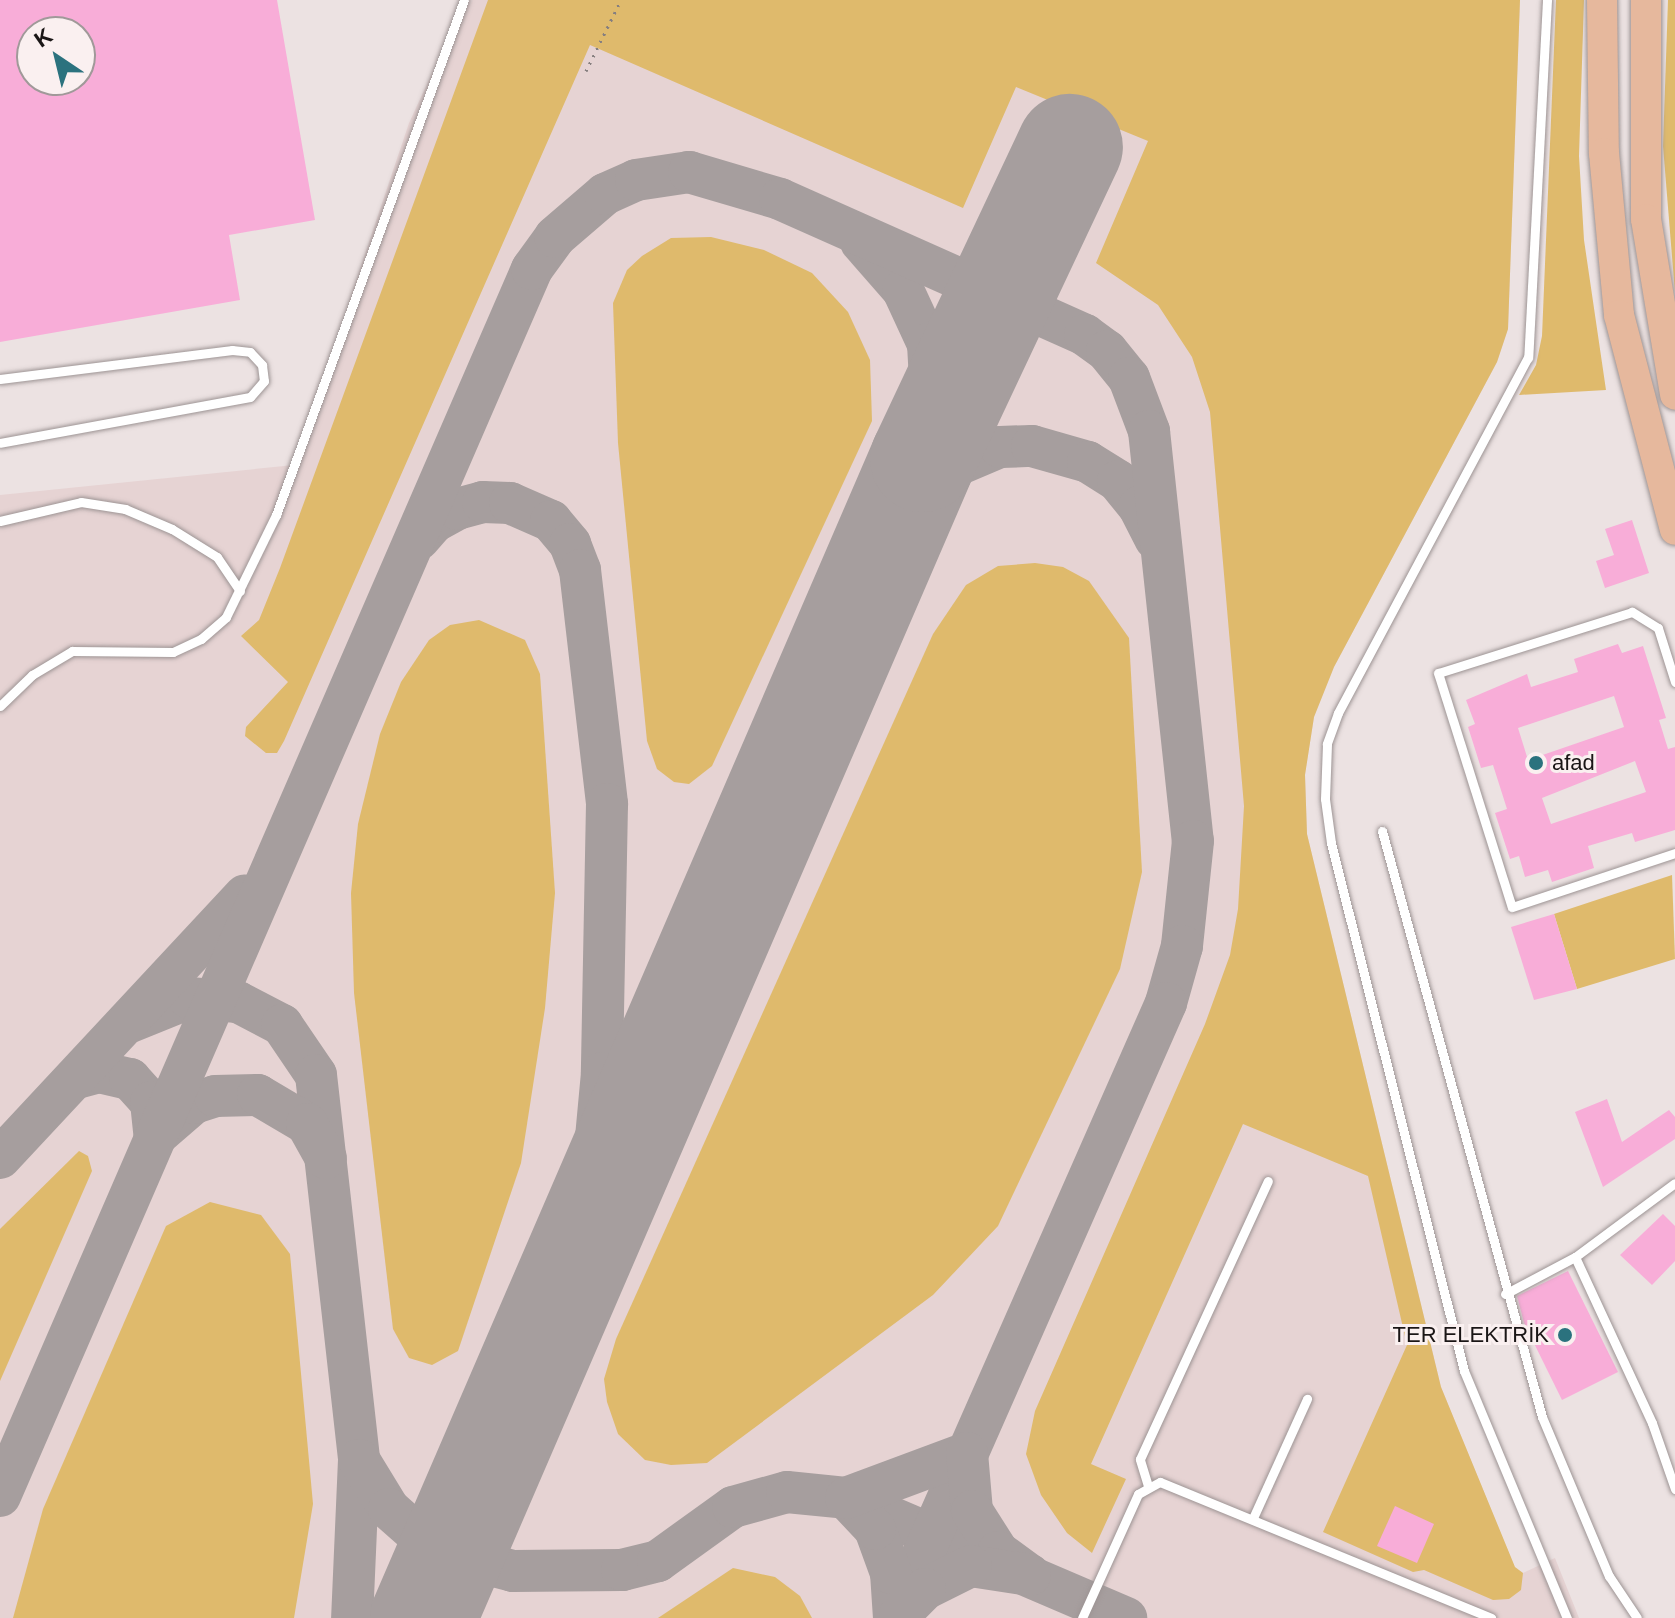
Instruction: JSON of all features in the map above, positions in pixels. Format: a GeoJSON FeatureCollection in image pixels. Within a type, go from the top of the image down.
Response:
{"type":"FeatureCollection","features":[{"type":"Feature","properties":{"kind":"main road"},"geometry":{"type":"LineString","coordinates":[[1602,0],[1604,153],[1619,315],[1675,530]]}},
{"type":"Feature","properties":{"kind":"main road"},"geometry":{"type":"LineString","coordinates":[[1646,0],[1646,219],[1675,395]]}},
{"type":"Feature","properties":{"kind":"lane"},"geometry":{"type":"LineString","coordinates":[[0,706],[32,675],[72,651],[173,652],[201,639],[226,617],[240,591],[322,391],[464,0]]}},
{"type":"Feature","properties":{"kind":"lane"},"geometry":{"type":"LineString","coordinates":[[1547,0],[1528,357],[1338,713],[1327,744],[1325,799],[1331,843],[1464,1371],[1567,1618]]}},
{"type":"Feature","properties":{"kind":"lane"},"geometry":{"type":"LineString","coordinates":[[0,379],[232,350],[250,352],[262,365],[264,381],[250,397],[0,443]]}},
{"type":"Feature","properties":{"kind":"lane"},"geometry":{"type":"LineString","coordinates":[[0,521],[81,502],[125,509],[172,529],[217,557],[240,591]]}},
{"type":"Feature","properties":{"kind":"lane"},"geometry":{"type":"LineString","coordinates":[[1675,682],[1658,628],[1632,612],[1438,673],[1512,907],[1675,853]]}},
{"type":"Feature","properties":{"kind":"lane"},"geometry":{"type":"LineString","coordinates":[[1382,831],[1505,1294],[1542,1417],[1609,1576],[1637,1618]]}},
{"type":"Feature","properties":{"kind":"lane"},"geometry":{"type":"LineString","coordinates":[[1148,1486],[1140,1459],[1268,1181]]}},
{"type":"Feature","properties":{"kind":"lane"},"geometry":{"type":"LineString","coordinates":[[1505,1294],[1575,1257],[1675,1183]]}},
{"type":"Feature","properties":{"kind":"lane"},"geometry":{"type":"LineString","coordinates":[[1575,1257],[1652,1423],[1675,1489]]}},
{"type":"Feature","properties":{"kind":"lane"},"geometry":{"type":"LineString","coordinates":[[1253,1518],[1307,1399]]}},
{"type":"Feature","properties":{"kind":"lane"},"geometry":{"type":"LineString","coordinates":[[1082,1618],[1138,1494],[1148,1486],[1171,1484],[1491,1618]]}},
{"type":"Feature","properties":{"kind":"path"},"geometry":{"type":"LineString","coordinates":[[586,71],[621,0]]}},
{"type":"Feature","properties":{"kind":"shaded area"},"geometry":{"type":"Polygon","coordinates":[[[466,0],[1520,0],[1508,329],[1497,362],[1334,667],[1314,717],[1305,774],[1307,834],[1441,1387],[1515,1568],[1523,1573],[1555,1558],[1579,1618],[0,1618],[0,495],[294,465],[409,123],[466,0]]]}},
{"type":"Feature","properties":{"kind":"shaded area"},"geometry":{"type":"Polygon","coordinates":[[[488,0],[1520,0],[1508,329],[1497,362],[1334,667],[1314,717],[1305,775],[1307,834],[1441,1387],[1515,1567],[1523,1573],[1521,1590],[1509,1599],[1493,1600],[1424,1570],[1413,1572],[1323,1532],[1407,1345],[1368,1176],[1243,1124],[1091,1464],[1126,1479],[1092,1553],[1067,1533],[1041,1495],[1026,1454],[1035,1411],[1205,1024],[1230,955],[1238,909],[1244,806],[1210,412],[1192,357],[1158,305],[1096,263],[1148,141],[1016,87],[963,208],[590,45],[284,741],[277,753],[266,753],[245,736],[246,727],[288,682],[241,636],[259,620],[280,568],[488,0]]]}},
{"type":"Feature","properties":{"kind":"shaded area"},"geometry":{"type":"Polygon","coordinates":[[[1556,0],[1584,0],[1579,156],[1584,240],[1606,390],[1519,395],[1536,365],[1542,336],[1556,0]]]}},
{"type":"Feature","properties":{"kind":"shaded area"},"geometry":{"type":"Polygon","coordinates":[[[1668,0],[1675,0],[1675,293],[1663,146],[1668,0]]]}},
{"type":"Feature","properties":{"kind":"shaded area"},"geometry":{"type":"Polygon","coordinates":[[[711,237],[764,250],[812,273],[848,312],[870,360],[872,421],[712,766],[689,784],[674,782],[657,769],[647,741],[618,443],[613,303],[627,270],[642,256],[671,238],[711,237]]]}},
{"type":"Feature","properties":{"kind":"shaded area"},"geometry":{"type":"Polygon","coordinates":[[[1035,563],[1063,567],[1089,581],[1129,638],[1142,872],[1120,969],[998,1226],[933,1295],[707,1463],[671,1465],[645,1460],[618,1434],[607,1402],[604,1379],[616,1339],[933,634],[966,585],[998,566],[1035,563]]]}},
{"type":"Feature","properties":{"kind":"shaded area"},"geometry":{"type":"Polygon","coordinates":[[[479,620],[525,640],[540,674],[555,893],[545,1008],[521,1163],[458,1351],[432,1365],[409,1358],[393,1329],[354,993],[351,893],[358,824],[380,734],[401,682],[429,640],[450,625],[479,620]]]}},
{"type":"Feature","properties":{"kind":"shaded area"},"geometry":{"type":"Polygon","coordinates":[[[1672,875],[1675,959],[1577,989],[1554,914],[1672,875]]]}},
{"type":"Feature","properties":{"kind":"shaded area"},"geometry":{"type":"Polygon","coordinates":[[[79,1151],[88,1156],[92,1171],[0,1381],[0,1229],[79,1151]]]}},
{"type":"Feature","properties":{"kind":"shaded area"},"geometry":{"type":"Polygon","coordinates":[[[210,1202],[261,1215],[290,1254],[313,1504],[294,1618],[13,1618],[43,1509],[166,1226],[210,1202]]]}},
{"type":"Feature","properties":{"kind":"shaded area"},"geometry":{"type":"Polygon","coordinates":[[[733,1568],[775,1577],[800,1596],[812,1618],[658,1618],[733,1568]]]}},
{"type":"Feature","properties":{"kind":"building"},"geometry":{"type":"Polygon","coordinates":[[[0,0],[277,0],[315,220],[229,235],[240,300],[0,342],[0,0]]]}},
{"type":"Feature","properties":{"kind":"building"},"geometry":{"type":"Polygon","coordinates":[[[1632,520],[1649,573],[1605,588],[1596,561],[1614,555],[1605,529],[1632,520]]]}},
{"type":"Feature","properties":{"kind":"building","name":"afad"},"geometry":{"type":"Polygon","coordinates":[[[1618,644],[1622,653],[1643,646],[1666,718],[1659,720],[1668,749],[1675,747],[1675,830],[1635,842],[1632,833],[1588,846],[1594,868],[1552,882],[1548,870],[1525,877],[1519,856],[1510,859],[1495,813],[1507,809],[1493,765],[1481,768],[1468,727],[1475,724],[1466,700],[1527,674],[1531,687],[1578,672],[1574,659],[1618,644]],[[1614,696],[1518,728],[1528,760],[1624,727],[1614,696]],[[1635,761],[1542,798],[1551,824],[1646,792],[1635,761]]]}},
{"type":"Feature","properties":{"kind":"building"},"geometry":{"type":"Polygon","coordinates":[[[1554,914],[1577,989],[1534,1000],[1511,927],[1554,914]]]}},
{"type":"Feature","properties":{"kind":"building"},"geometry":{"type":"Polygon","coordinates":[[[1607,1099],[1622,1142],[1669,1110],[1675,1117],[1675,1139],[1603,1187],[1575,1112],[1607,1099]]]}},
{"type":"Feature","properties":{"kind":"building"},"geometry":{"type":"Polygon","coordinates":[[[1663,1214],[1675,1226],[1675,1261],[1652,1285],[1620,1255],[1663,1214]]]}},
{"type":"Feature","properties":{"kind":"building","name":"TER ELEKTRİK"},"geometry":{"type":"Polygon","coordinates":[[[1568,1271],[1618,1372],[1562,1400],[1524,1323],[1517,1296],[1568,1271]]]}},
{"type":"Feature","properties":{"kind":"building"},"geometry":{"type":"Polygon","coordinates":[[[1395,1506],[1434,1524],[1417,1563],[1377,1546],[1395,1506]]]}},
{"type":"Feature","properties":{"kind":"taxiway"},"geometry":{"type":"LineString","coordinates":[[0,1496],[532,269],[555,237],[605,194],[636,180],[689,172],[780,199],[1085,335],[1107,351],[1129,378],[1149,431],[1193,841],[1182,946],[1166,1003],[895,1618]]}},
{"type":"Feature","properties":{"kind":"taxiway"},"geometry":{"type":"LineString","coordinates":[[861,242],[903,290],[928,344],[932,416],[905,501]]}},
{"type":"Feature","properties":{"kind":"taxiway"},"geometry":{"type":"LineString","coordinates":[[890,535],[915,497],[941,472],[1000,447],[1032,446],[1088,462],[1118,481],[1139,507],[1155,539]]}},
{"type":"Feature","properties":{"kind":"taxiway"},"geometry":{"type":"LineString","coordinates":[[419,539],[434,522],[457,509],[483,502],[510,503],[551,521],[570,544],[580,570],[607,804],[602,1073],[586,1247]]}},
{"type":"Feature","properties":{"kind":"taxiway"},"geometry":{"type":"LineString","coordinates":[[0,1158],[245,895]]}},
{"type":"Feature","properties":{"kind":"taxiway"},"geometry":{"type":"LineString","coordinates":[[130,1022],[189,998],[238,1002],[282,1025],[316,1075],[359,1460],[352,1618]]}},
{"type":"Feature","properties":{"kind":"taxiway"},"geometry":{"type":"LineString","coordinates":[[77,1078],[99,1072],[130,1079],[151,1102],[155,1138]]}},
{"type":"Feature","properties":{"kind":"taxiway"},"geometry":{"type":"LineString","coordinates":[[158,1134],[194,1103],[215,1096],[258,1095],[307,1124],[326,1158]]}},
{"type":"Feature","properties":{"kind":"taxiway"},"geometry":{"type":"LineString","coordinates":[[894,1618],[891,1573],[875,1529],[846,1498],[967,1453],[972,1511],[998,1552],[1030,1575],[971,1566],[925,1589],[900,1614]]}},
{"type":"Feature","properties":{"kind":"taxiway"},"geometry":{"type":"LineString","coordinates":[[359,1460],[389,1509],[424,1540],[451,1555],[513,1571],[622,1570],[658,1561],[733,1507],[787,1492],[846,1498],[1126,1618]]}},
{"type":"Feature","properties":{"kind":"runway"},"geometry":{"type":"LineString","coordinates":[[423,1618],[923,459],[1070,147]]}},
{"type":"Feature","properties":{"kind":"place","name":"afad"},"geometry":{"type":"Point","coordinates":[1536,763]}},
{"type":"Feature","properties":{"kind":"place","name":"TER ELEKTRİK"},"geometry":{"type":"Point","coordinates":[1565,1335]}}]}
